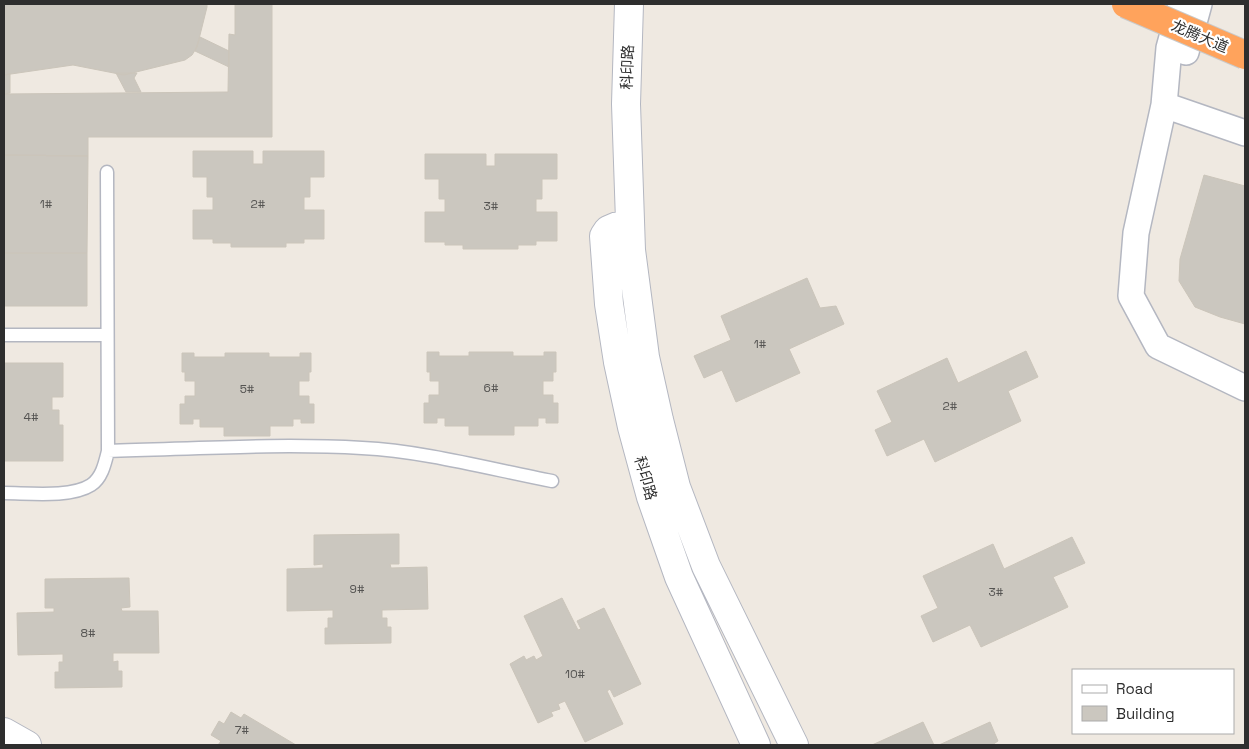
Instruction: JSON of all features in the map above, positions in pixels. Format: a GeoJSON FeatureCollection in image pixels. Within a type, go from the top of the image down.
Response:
{"type":"FeatureCollection","features":[{"type":"Feature","properties":{"kind":"highway","name":"龙腾大道"},"geometry":{"type":"LineString","coordinates":[[1126,4],[1245,55]]}},
{"type":"Feature","properties":{"kind":"street","name":"科印路"},"geometry":{"type":"LineString","coordinates":[[629,4],[626,104],[631,250],[645,356],[676,487],[706,566],[794,745]]}},
{"type":"Feature","properties":{"kind":"street"},"geometry":{"type":"LineString","coordinates":[[1181,4],[1170,48],[1164,105],[1136,233],[1131,296],[1158,346],[1245,388]]}},
{"type":"Feature","properties":{"kind":"street"},"geometry":{"type":"LineString","coordinates":[[1164,105],[1186,51],[1199,4]]}},
{"type":"Feature","properties":{"kind":"street"},"geometry":{"type":"LineString","coordinates":[[1164,105],[1245,133]]}},
{"type":"Feature","properties":{"kind":"street","name":"科印路"},"geometry":{"type":"LineString","coordinates":[[631,250],[625,235],[615,227],[608,230],[604,236],[609,304],[632,427],[651,497],[679,578],[756,745]]}},
{"type":"Feature","properties":{"kind":"street"},"geometry":{"type":"LineString","coordinates":[[4,732],[27,745]]}},
{"type":"Feature","properties":{"kind":"lane"},"geometry":{"type":"LineString","coordinates":[[4,493],[72,492],[92,485],[104,469],[108,451],[106,335],[107,172]]}},
{"type":"Feature","properties":{"kind":"lane"},"geometry":{"type":"LineString","coordinates":[[4,335],[106,335]]}},
{"type":"Feature","properties":{"kind":"lane"},"geometry":{"type":"LineString","coordinates":[[108,451],[306,447],[363,448],[399,452],[552,481]]}},
{"type":"Feature","properties":{"kind":"building"},"geometry":{"type":"Polygon","coordinates":[[[4,4],[207,4],[207,7],[197,47],[192,55],[185,60],[124,75],[73,65],[4,75],[4,4]]]}},
{"type":"Feature","properties":{"kind":"building"},"geometry":{"type":"Polygon","coordinates":[[[235,4],[272,4],[272,137],[88,137],[88,156],[4,155],[4,94],[228,92],[229,34],[235,35],[235,4]]]}},
{"type":"Feature","properties":{"kind":"building"},"geometry":{"type":"Polygon","coordinates":[[[200,37],[229,51],[229,67],[195,51],[200,37]]]}},
{"type":"Feature","properties":{"kind":"building"},"geometry":{"type":"Polygon","coordinates":[[[116,73],[137,73],[134,78],[141,92],[126,92],[116,73]]]}},
{"type":"Feature","properties":{"kind":"building"},"geometry":{"type":"Polygon","coordinates":[[[10,74],[10,93],[4,94],[4,75],[10,74]]]}},
{"type":"Feature","properties":{"kind":"building"},"geometry":{"type":"Polygon","coordinates":[[[193,151],[253,151],[253,164],[263,164],[263,151],[324,151],[324,177],[310,177],[310,197],[304,197],[304,210],[324,210],[324,239],[304,239],[304,243],[286,243],[286,247],[231,247],[231,243],[213,243],[213,239],[193,239],[193,210],[213,210],[213,197],[207,197],[207,177],[193,177],[193,151]]]}},
{"type":"Feature","properties":{"kind":"building"},"geometry":{"type":"Polygon","coordinates":[[[425,154],[486,154],[486,166],[495,166],[495,154],[557,154],[557,179],[542,179],[542,199],[536,199],[536,212],[557,212],[557,241],[536,241],[536,245],[518,245],[518,249],[463,249],[463,245],[445,245],[445,242],[425,242],[425,212],[445,212],[445,199],[439,199],[439,179],[425,179],[425,154]]]}},
{"type":"Feature","properties":{"kind":"building"},"geometry":{"type":"Polygon","coordinates":[[[4,155],[88,156],[87,253],[4,253],[4,155]]]}},
{"type":"Feature","properties":{"kind":"building"},"geometry":{"type":"Polygon","coordinates":[[[1204,175],[1245,186],[1245,324],[1195,307],[1179,281],[1180,259],[1204,175]]]}},
{"type":"Feature","properties":{"kind":"building"},"geometry":{"type":"Polygon","coordinates":[[[4,253],[87,253],[87,306],[4,306],[4,253]]]}},
{"type":"Feature","properties":{"kind":"building"},"geometry":{"type":"Polygon","coordinates":[[[807,278],[820,308],[836,306],[844,324],[789,349],[800,373],[736,402],[722,370],[704,378],[694,356],[731,340],[721,316],[807,278]]]}},
{"type":"Feature","properties":{"kind":"building"},"geometry":{"type":"Polygon","coordinates":[[[1026,351],[1038,377],[1008,391],[1021,421],[935,462],[924,439],[887,456],[875,430],[892,422],[877,391],[947,358],[958,383],[1026,351]]]}},
{"type":"Feature","properties":{"kind":"building"},"geometry":{"type":"Polygon","coordinates":[[[427,352],[439,352],[439,356],[469,356],[469,352],[513,352],[513,356],[544,356],[544,352],[556,352],[556,372],[553,372],[553,381],[543,381],[543,395],[553,395],[553,403],[558,403],[558,423],[546,423],[546,418],[538,418],[538,426],[514,426],[514,435],[469,435],[469,426],[445,426],[445,418],[437,418],[437,423],[424,423],[424,403],[429,403],[429,395],[439,395],[439,381],[430,381],[430,372],[427,372],[427,352]]]}},
{"type":"Feature","properties":{"kind":"building"},"geometry":{"type":"Polygon","coordinates":[[[182,353],[194,353],[194,357],[225,357],[225,353],[269,353],[269,357],[300,357],[300,353],[311,353],[309,381],[299,381],[299,396],[309,396],[309,404],[314,404],[314,423],[301,423],[301,419],[293,419],[293,426],[270,426],[270,436],[224,436],[224,427],[200,427],[200,419],[193,419],[193,424],[180,424],[180,404],[185,404],[185,396],[195,396],[195,381],[185,381],[185,372],[182,372],[182,353]]]}},
{"type":"Feature","properties":{"kind":"building"},"geometry":{"type":"Polygon","coordinates":[[[4,363],[63,363],[63,397],[52,397],[52,410],[59,410],[59,425],[63,425],[63,461],[4,461],[4,363]]]}},
{"type":"Feature","properties":{"kind":"building"},"geometry":{"type":"Polygon","coordinates":[[[399,534],[399,564],[390,564],[391,568],[427,567],[428,609],[382,610],[382,618],[387,618],[387,627],[391,627],[391,643],[325,644],[325,628],[328,628],[328,618],[333,618],[333,610],[287,611],[287,569],[323,568],[323,564],[314,565],[314,535],[399,534]]]}},
{"type":"Feature","properties":{"kind":"building"},"geometry":{"type":"Polygon","coordinates":[[[1072,537],[1085,563],[1053,577],[1068,607],[981,647],[970,625],[933,642],[921,616],[938,608],[923,576],[993,544],[1004,569],[1072,537]]]}},
{"type":"Feature","properties":{"kind":"building"},"geometry":{"type":"Polygon","coordinates":[[[129,578],[130,607],[121,608],[122,611],[158,611],[159,653],[113,653],[113,662],[118,661],[118,671],[122,671],[122,687],[55,688],[55,672],[59,672],[59,662],[63,662],[63,654],[18,655],[17,613],[54,612],[54,608],[45,608],[45,579],[129,578]]]}},
{"type":"Feature","properties":{"kind":"building"},"geometry":{"type":"Polygon","coordinates":[[[562,598],[578,630],[581,629],[577,621],[604,608],[641,684],[614,697],[610,689],[607,691],[623,724],[585,742],[565,701],[558,704],[560,709],[551,712],[553,716],[538,723],[510,664],[524,656],[526,660],[534,656],[536,660],[543,656],[524,616],[562,598]]]}},
{"type":"Feature","properties":{"kind":"building"},"geometry":{"type":"Polygon","coordinates":[[[231,712],[241,718],[244,714],[296,745],[218,745],[221,741],[211,735],[219,721],[224,724],[231,712]]]}},
{"type":"Feature","properties":{"kind":"building"},"geometry":{"type":"Polygon","coordinates":[[[923,722],[934,745],[872,745],[923,722]]]}},
{"type":"Feature","properties":{"kind":"building"},"geometry":{"type":"Polygon","coordinates":[[[990,722],[998,741],[992,745],[939,745],[990,722]]]}}]}
